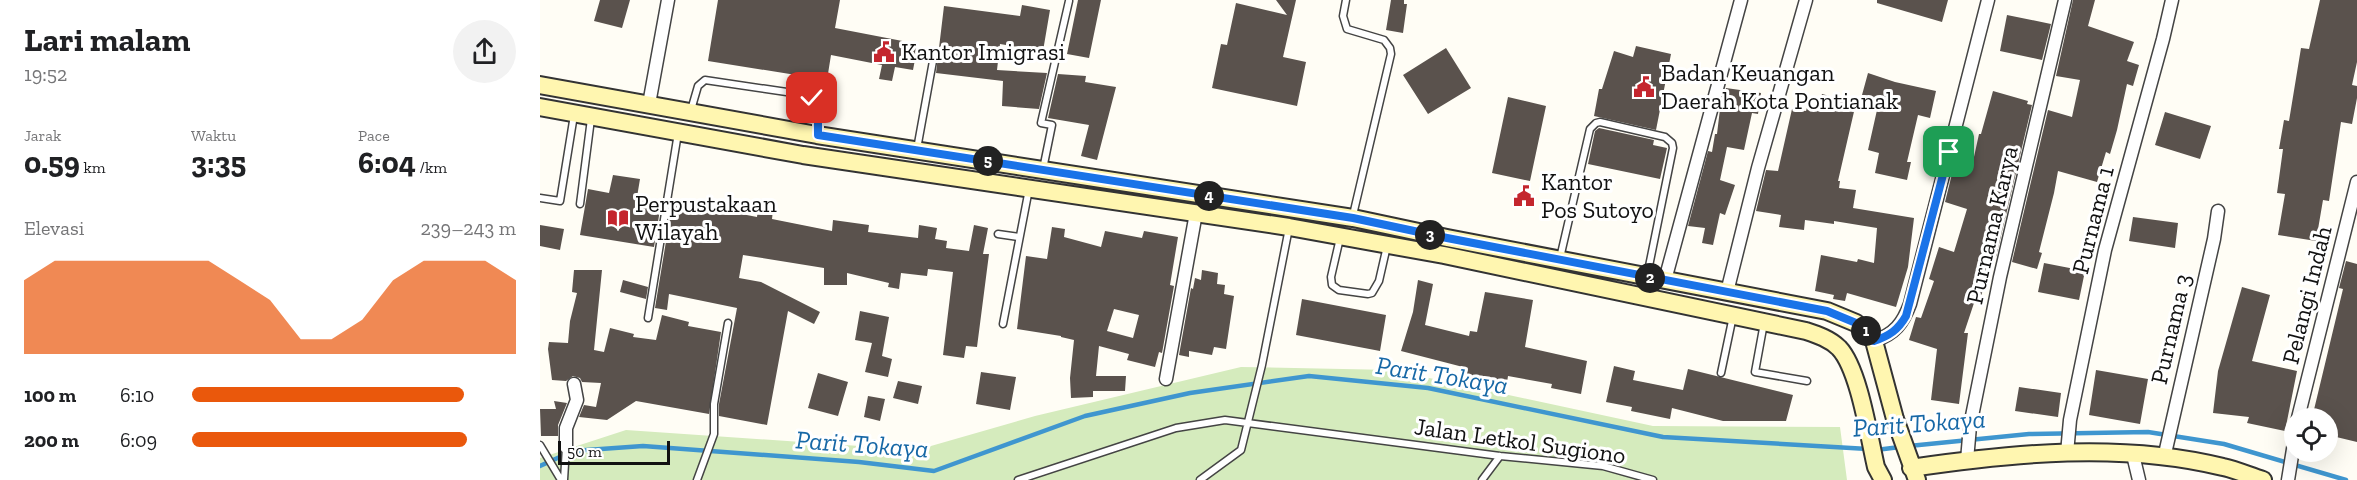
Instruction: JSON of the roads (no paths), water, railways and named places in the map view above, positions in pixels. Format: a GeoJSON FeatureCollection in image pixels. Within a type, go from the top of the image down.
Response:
{"type":"FeatureCollection","features":[{"type":"Feature","properties":{"kind":"street"},"geometry":{"type":"LineString","coordinates":[[649,104],[668,0]]}},
{"type":"Feature","properties":{"kind":"street"},"geometry":{"type":"LineString","coordinates":[[1665,280],[1741,0]]}},
{"type":"Feature","properties":{"kind":"street"},"geometry":{"type":"LineString","coordinates":[[1726,292],[1758,168],[1806,0]]}},
{"type":"Feature","properties":{"kind":"street"},"geometry":{"type":"LineString","coordinates":[[1874,341],[1892,334],[1900,326],[1911,304],[1988,0]]}},
{"type":"Feature","properties":{"kind":"street","name":"Purnama Karya"},"geometry":{"type":"LineString","coordinates":[[1968,453],[1970,426],[2000,277],[2065,0]]}},
{"type":"Feature","properties":{"kind":"street","name":"Purnama 1"},"geometry":{"type":"LineString","coordinates":[[2068,446],[2070,420],[2105,250],[2172,0]]}},
{"type":"Feature","properties":{"kind":"street"},"geometry":{"type":"LineString","coordinates":[[540,84],[818,135],[1353,218],[1446,247],[1819,335],[1838,347],[1848,362],[1879,474]]}},
{"type":"Feature","properties":{"kind":"street"},"geometry":{"type":"LineString","coordinates":[[540,107],[838,161],[1290,227],[1387,245],[1446,247],[1560,260],[1827,311],[1844,316],[1866,331],[1874,341],[1895,419],[1912,470],[1968,453],[2068,446],[2133,455],[2166,451],[2263,480]]}},
{"type":"Feature","properties":{"kind":"street","name":"Pelangi Indah"},"geometry":{"type":"LineString","coordinates":[[2300,408],[2357,182]]}},
{"type":"Feature","properties":{"kind":"street","name":"Purnama 3"},"geometry":{"type":"LineString","coordinates":[[2166,451],[2214,239],[2218,210]]}},
{"type":"Feature","properties":{"kind":"street"},"geometry":{"type":"LineString","coordinates":[[1166,379],[1196,213]]}},
{"type":"Feature","properties":{"kind":"street"},"geometry":{"type":"LineString","coordinates":[[566,447],[566,428],[577,400],[574,384]]}},
{"type":"Feature","properties":{"kind":"street"},"geometry":{"type":"LineString","coordinates":[[2133,455],[2139,480]]}},
{"type":"Feature","properties":{"kind":"street"},"geometry":{"type":"LineString","coordinates":[[2289,477],[2291,462]]}},
{"type":"Feature","properties":{"kind":"lane"},"geometry":{"type":"LineString","coordinates":[[1346,0],[1343,16],[1347,29],[1353,33],[1384,40],[1391,54],[1353,218]]}},
{"type":"Feature","properties":{"kind":"lane"},"geometry":{"type":"LineString","coordinates":[[1043,169],[1052,125],[1041,123],[1069,1]]}},
{"type":"Feature","properties":{"kind":"lane"},"geometry":{"type":"LineString","coordinates":[[917,149],[933,61]]}},
{"type":"Feature","properties":{"kind":"lane"},"geometry":{"type":"LineString","coordinates":[[690,113],[698,86],[705,80],[807,95],[818,107],[818,135]]}},
{"type":"Feature","properties":{"kind":"lane"},"geometry":{"type":"LineString","coordinates":[[540,198],[560,201],[574,113]]}},
{"type":"Feature","properties":{"kind":"lane"},"geometry":{"type":"LineString","coordinates":[[580,204],[592,116]]}},
{"type":"Feature","properties":{"kind":"lane"},"geometry":{"type":"LineString","coordinates":[[1560,260],[1590,129],[1600,122],[1665,137],[1672,143],[1673,148],[1647,277]]}},
{"type":"Feature","properties":{"kind":"lane"},"geometry":{"type":"LineString","coordinates":[[648,318],[678,132]]}},
{"type":"Feature","properties":{"kind":"lane"},"geometry":{"type":"LineString","coordinates":[[1003,324],[1029,188]]}},
{"type":"Feature","properties":{"kind":"lane"},"geometry":{"type":"LineString","coordinates":[[1200,480],[1241,450],[1262,365],[1290,227]]}},
{"type":"Feature","properties":{"kind":"lane"},"geometry":{"type":"LineString","coordinates":[[998,234],[1019,237]]}},
{"type":"Feature","properties":{"kind":"lane"},"geometry":{"type":"LineString","coordinates":[[1341,238],[1331,277],[1332,285],[1339,290],[1372,293],[1379,281],[1387,245]]}},
{"type":"Feature","properties":{"kind":"lane"},"geometry":{"type":"LineString","coordinates":[[1721,373],[1733,316]]}},
{"type":"Feature","properties":{"kind":"lane"},"geometry":{"type":"LineString","coordinates":[[1764,322],[1755,372],[1807,381]]}},
{"type":"Feature","properties":{"kind":"lane"},"geometry":{"type":"LineString","coordinates":[[697,480],[714,437],[714,404],[728,323]]}},
{"type":"Feature","properties":{"kind":"lane","name":"Jalan Letkol Sugiono"},"geometry":{"type":"LineString","coordinates":[[1018,480],[1176,428],[1225,420],[1500,456],[1603,466],[1653,480]]}},
{"type":"Feature","properties":{"kind":"lane"},"geometry":{"type":"LineString","coordinates":[[540,445],[562,480]]}},
{"type":"Feature","properties":{"kind":"lane"},"geometry":{"type":"LineString","coordinates":[[562,480],[566,447]]}},
{"type":"Feature","properties":{"kind":"lane"},"geometry":{"type":"LineString","coordinates":[[1482,480],[1500,456]]}},
{"type":"Feature","properties":{"kind":"waterway","name":"Parit Tokaya"},"geometry":{"type":"LineString","coordinates":[[540,466],[573,451],[643,446],[859,462],[934,471],[1085,416],[1190,393],[1309,376],[1428,388],[1663,437],[1868,449]]}},
{"type":"Feature","properties":{"kind":"waterway","name":"Parit Tokaya"},"geometry":{"type":"LineString","coordinates":[[1909,446],[2029,434],[2148,432],[2224,444],[2346,480]]}},
{"type":"Feature","properties":{"kind":"waterway","name":"Parit Tokaya"},"geometry":{"type":"LineString","coordinates":[[1876,450],[1900,447]]}},
{"type":"Feature","properties":{"kind":"place","name":"Kantor Imigrasi"},"geometry":{"type":"Point","coordinates":[884,52]}},
{"type":"Feature","properties":{"kind":"place","name":"Badan Keuangan Daerah Kota Pontianak"},"geometry":{"type":"Point","coordinates":[1644,87]}},
{"type":"Feature","properties":{"kind":"place","name":"Kantor Pos Sutoyo"},"geometry":{"type":"Point","coordinates":[1524,196]}},
{"type":"Feature","properties":{"kind":"place","name":"Perpustakaan Wilayah"},"geometry":{"type":"Point","coordinates":[618,218]}}]}
